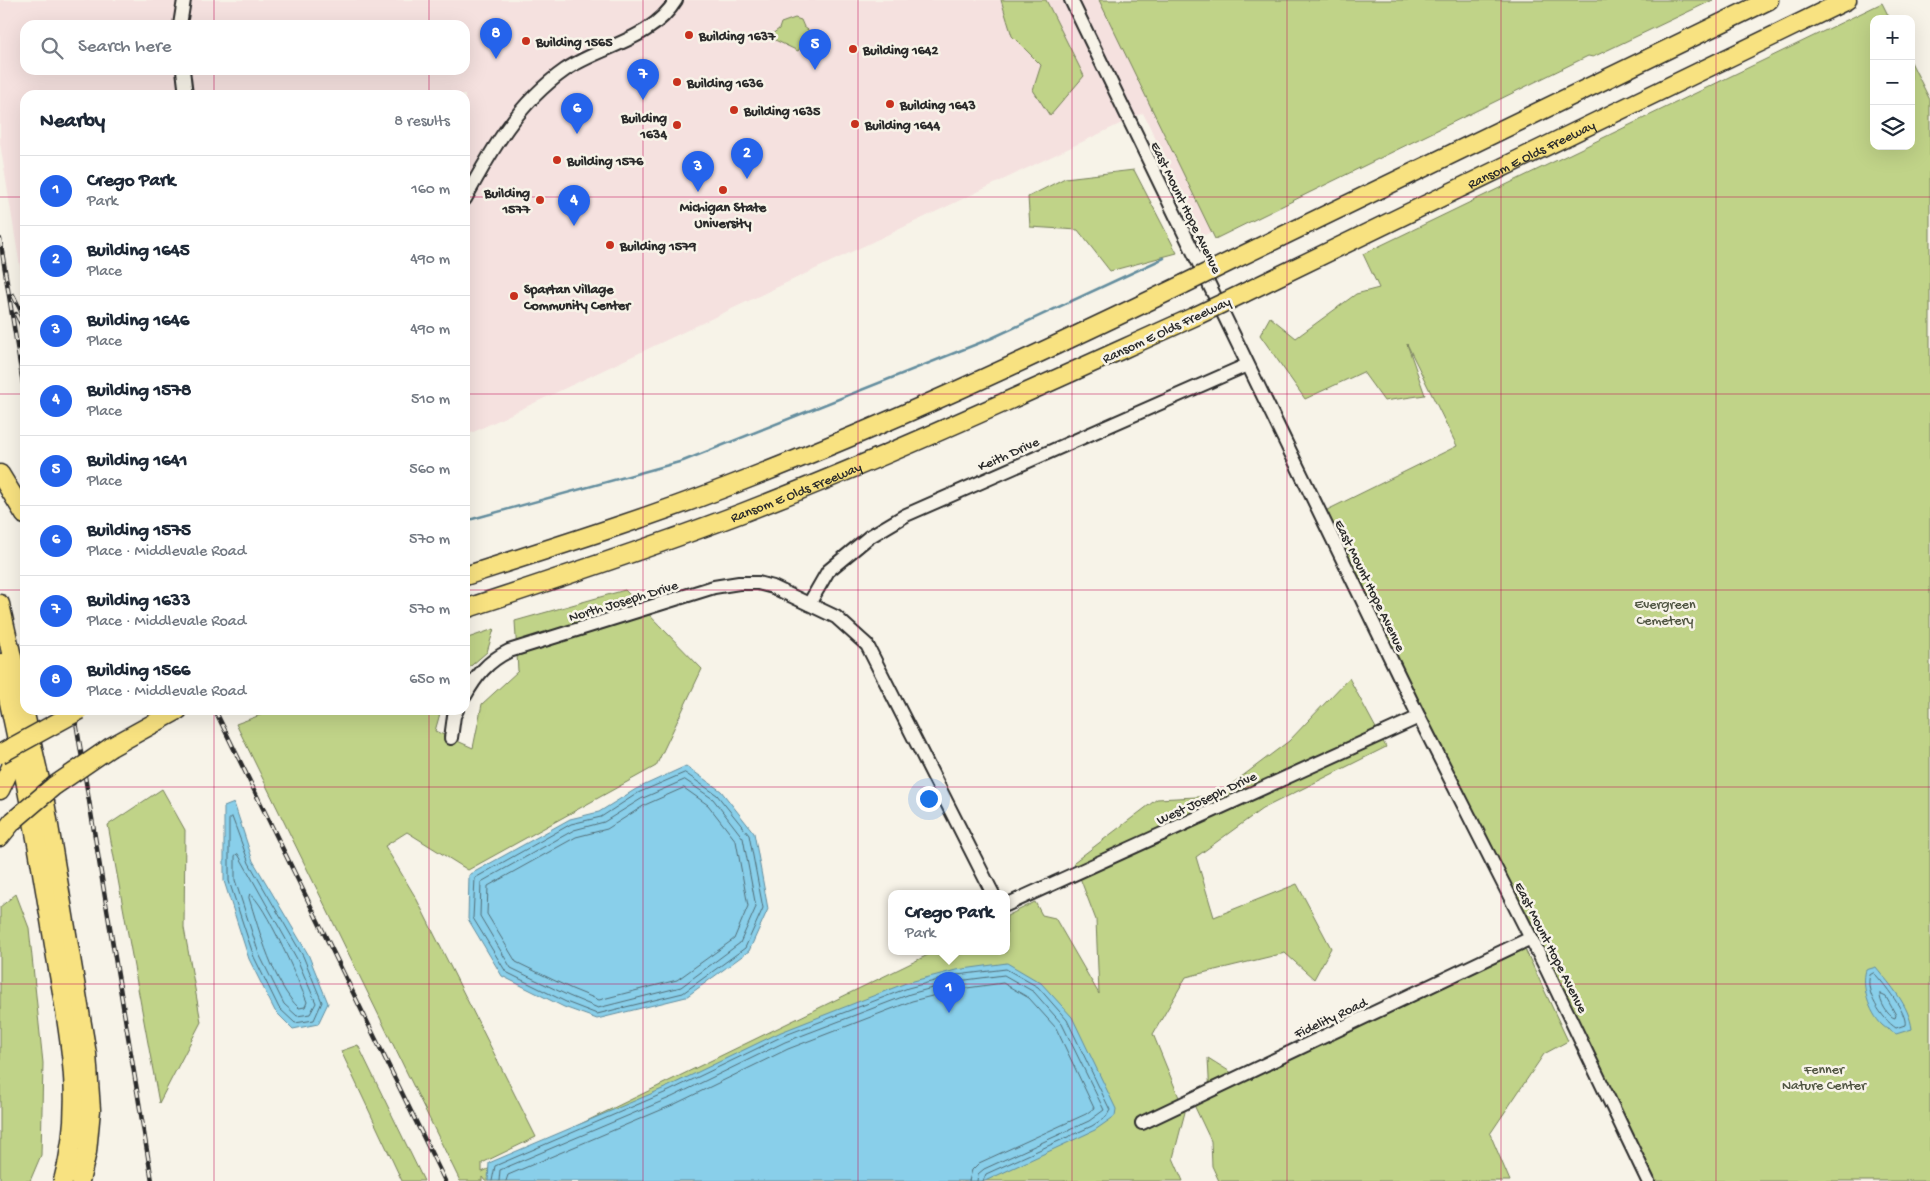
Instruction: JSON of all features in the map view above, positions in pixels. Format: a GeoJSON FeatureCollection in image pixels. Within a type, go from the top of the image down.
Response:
{"type":"FeatureCollection","features":[{"type":"Feature","properties":{"kind":"highway","name":"Ransom E Olds Freeway"},"geometry":{"type":"LineString","coordinates":[[470,574],[670,508],[782,466],[972,384],[1184,284],[1769,0]]}},
{"type":"Feature","properties":{"kind":"highway","name":"Ransom E Olds Freeway"},"geometry":{"type":"LineString","coordinates":[[470,607],[632,554],[786,496],[965,420],[1198,315],[1847,0]]}},
{"type":"Feature","properties":{"kind":"highway"},"geometry":{"type":"LineString","coordinates":[[0,474],[20,509]]}},
{"type":"Feature","properties":{"kind":"highway"},"geometry":{"type":"LineString","coordinates":[[0,604],[20,694]]}},
{"type":"Feature","properties":{"kind":"highway"},"geometry":{"type":"LineString","coordinates":[[0,662],[36,831],[74,1082],[76,1114],[72,1149],[63,1181]]}},
{"type":"Feature","properties":{"kind":"highway"},"geometry":{"type":"LineString","coordinates":[[25,715],[46,810],[87,1054],[90,1127],[80,1181]]}},
{"type":"Feature","properties":{"kind":"highway"},"geometry":{"type":"LineString","coordinates":[[0,754],[71,715]]}},
{"type":"Feature","properties":{"kind":"highway"},"geometry":{"type":"LineString","coordinates":[[0,837],[7,827],[54,786],[111,747],[169,715]]}},
{"type":"Feature","properties":{"kind":"highway"},"geometry":{"type":"LineString","coordinates":[[0,790],[11,767],[13,756],[13,718]]}},
{"type":"Feature","properties":{"kind":"street"},"geometry":{"type":"LineString","coordinates":[[181,20],[184,0]]}},
{"type":"Feature","properties":{"kind":"street"},"geometry":{"type":"LineString","coordinates":[[470,189],[503,132],[542,89],[565,70],[590,55],[650,29],[671,9],[676,0]]}},
{"type":"Feature","properties":{"kind":"street","name":"East Mount Hope Avenue"},"geometry":{"type":"LineString","coordinates":[[1071,0],[1418,717],[1531,938],[1648,1181]]}},
{"type":"Feature","properties":{"kind":"street"},"geometry":{"type":"LineString","coordinates":[[184,75],[185,90]]}},
{"type":"Feature","properties":{"kind":"street","name":"Keith Drive"},"geometry":{"type":"LineString","coordinates":[[809,604],[828,570],[869,537],[906,514],[1247,365]]}},
{"type":"Feature","properties":{"kind":"street","name":"North Joseph Drive"},"geometry":{"type":"LineString","coordinates":[[470,688],[482,670],[494,658],[509,651],[714,587],[758,583],[809,604]]}},
{"type":"Feature","properties":{"kind":"street"},"geometry":{"type":"LineString","coordinates":[[809,604],[836,617],[854,631],[867,645],[991,890]]}},
{"type":"Feature","properties":{"kind":"street"},"geometry":{"type":"LineString","coordinates":[[451,738],[455,715]]}},
{"type":"Feature","properties":{"kind":"street","name":"West Joseph Drive"},"geometry":{"type":"LineString","coordinates":[[1010,903],[1418,717]]}},
{"type":"Feature","properties":{"kind":"street","name":"Fidelity Road"},"geometry":{"type":"LineString","coordinates":[[1142,1124],[1531,938]]}},
{"type":"Feature","properties":{"kind":"shaded area","name":"Michigan State University"},"geometry":{"type":"Polygon","coordinates":[[[0,0],[1691,0],[1203,236],[1143,113],[470,434],[470,90],[20,90],[20,267],[0,143],[0,0]]]}},
{"type":"Feature","properties":{"kind":"green space"},"geometry":{"type":"Polygon","coordinates":[[[1001,0],[1046,0],[1084,76],[1050,116],[1033,90],[1041,65],[1012,36],[1001,0]]]}},
{"type":"Feature","properties":{"kind":"green space"},"geometry":{"type":"Polygon","coordinates":[[[1099,0],[1713,0],[1593,57],[1588,56],[1215,239],[1099,0]]]}},
{"type":"Feature","properties":{"kind":"green space","name":"Evergreen Cemetery"},"geometry":{"type":"Polygon","coordinates":[[[1882,3],[1888,15],[1870,15],[1870,150],[1915,150],[1915,70],[1930,100],[1930,1181],[1651,1181],[1602,1068],[1319,514],[1457,446],[1407,344],[1425,395],[1384,401],[1363,372],[1305,399],[1260,335],[1270,317],[1296,338],[1356,294],[1379,288],[1363,254],[1882,3]]]}},
{"type":"Feature","properties":{"kind":"green space"},"geometry":{"type":"Polygon","coordinates":[[[795,18],[801,20],[804,27],[811,32],[798,51],[773,39],[772,34],[779,29],[781,23],[795,18]]]}},
{"type":"Feature","properties":{"kind":"green space"},"geometry":{"type":"Polygon","coordinates":[[[1134,170],[1177,253],[1110,271],[1078,230],[1030,227],[1028,197],[1065,178],[1134,170]]]}},
{"type":"Feature","properties":{"kind":"green space"},"geometry":{"type":"Polygon","coordinates":[[[625,590],[702,669],[656,766],[468,870],[407,832],[385,846],[416,898],[536,1137],[482,1163],[482,1172],[928,955],[1010,955],[1010,914],[1035,902],[1042,915],[1055,918],[1099,994],[1096,920],[1074,862],[1157,799],[1216,796],[1289,741],[1349,678],[1386,747],[1262,809],[1196,857],[1214,917],[1297,884],[1331,948],[1314,979],[1285,953],[1186,977],[1153,1034],[1185,1112],[1173,1158],[1183,1181],[485,1181],[482,1177],[482,1181],[460,1181],[236,724],[260,715],[440,715],[435,731],[473,748],[482,704],[518,671],[515,621],[625,590]]]}},
{"type":"Feature","properties":{"kind":"green space"},"geometry":{"type":"Polygon","coordinates":[[[494,629],[487,652],[470,667],[470,637],[494,629]]]}},
{"type":"Feature","properties":{"kind":"green space"},"geometry":{"type":"Polygon","coordinates":[[[162,789],[185,830],[184,928],[201,1022],[159,1103],[108,825],[162,789]]]}},
{"type":"Feature","properties":{"kind":"green space"},"geometry":{"type":"Polygon","coordinates":[[[16,894],[29,928],[43,1063],[41,1155],[30,1181],[0,1181],[0,907],[16,894]]]}},
{"type":"Feature","properties":{"kind":"green space"},"geometry":{"type":"Polygon","coordinates":[[[1525,949],[1568,1041],[1544,1054],[1490,1134],[1510,1181],[1219,1181],[1212,1166],[1211,1141],[1194,1105],[1210,1097],[1208,1058],[1245,1081],[1525,949]]]}},
{"type":"Feature","properties":{"kind":"green space"},"geometry":{"type":"Polygon","coordinates":[[[358,1045],[424,1181],[402,1181],[341,1051],[358,1045]]]}},
{"type":"Feature","properties":{"kind":"water"},"geometry":{"type":"Polygon","coordinates":[[[686,766],[721,791],[754,833],[768,909],[749,951],[686,997],[597,1019],[564,1007],[502,976],[468,919],[469,875],[570,819],[599,812],[636,789],[686,766]]]}},
{"type":"Feature","properties":{"kind":"water"},"geometry":{"type":"Polygon","coordinates":[[[234,803],[253,861],[308,954],[328,1003],[318,1024],[293,1029],[275,1011],[249,959],[224,881],[224,807],[234,803]]]}},
{"type":"Feature","properties":{"kind":"water"},"geometry":{"type":"Polygon","coordinates":[[[1007,963],[1041,983],[1072,1017],[1116,1109],[1115,1116],[1095,1130],[985,1181],[488,1181],[489,1163],[667,1087],[781,1032],[906,983],[956,970],[1007,963]]]}},
{"type":"Feature","properties":{"kind":"water"},"geometry":{"type":"Polygon","coordinates":[[[1876,967],[1903,1004],[1912,1029],[1896,1034],[1885,1028],[1877,1020],[1865,991],[1866,970],[1876,967]]]}},
{"type":"Feature","properties":{"kind":"waterway"},"geometry":{"type":"LineString","coordinates":[[470,520],[683,461],[992,338],[1164,258]]}},
{"type":"Feature","properties":{"kind":"railway"},"geometry":{"type":"LineString","coordinates":[[0,239],[20,365]]}},
{"type":"Feature","properties":{"kind":"railway"},"geometry":{"type":"LineString","coordinates":[[13,295],[20,309]]}},
{"type":"Feature","properties":{"kind":"railway"},"geometry":{"type":"LineString","coordinates":[[16,314],[20,322]]}},
{"type":"Feature","properties":{"kind":"railway"},"geometry":{"type":"LineString","coordinates":[[75,715],[152,1181]]}},
{"type":"Feature","properties":{"kind":"railway"},"geometry":{"type":"LineString","coordinates":[[217,715],[445,1181]]}},
{"type":"Feature","properties":{"kind":"place","name":"Building 1637"},"geometry":{"type":"Point","coordinates":[689,35]}},
{"type":"Feature","properties":{"kind":"place","name":"Building 1565"},"geometry":{"type":"Point","coordinates":[526,41]}},
{"type":"Feature","properties":{"kind":"place","name":"Building 1642"},"geometry":{"type":"Point","coordinates":[853,49]}},
{"type":"Feature","properties":{"kind":"place","name":"Building 1566"},"geometry":{"type":"Point","coordinates":[496,59]}},
{"type":"Feature","properties":{"kind":"place","name":"Building 1641"},"geometry":{"type":"Point","coordinates":[815,70]}},
{"type":"Feature","properties":{"kind":"place","name":"Building 1636"},"geometry":{"type":"Point","coordinates":[677,82]}},
{"type":"Feature","properties":{"kind":"place","name":"Building 1633"},"geometry":{"type":"Point","coordinates":[643,100]}},
{"type":"Feature","properties":{"kind":"place","name":"Building 1643"},"geometry":{"type":"Point","coordinates":[890,104]}},
{"type":"Feature","properties":{"kind":"place","name":"Building 1635"},"geometry":{"type":"Point","coordinates":[734,110]}},
{"type":"Feature","properties":{"kind":"place","name":"Building 1644"},"geometry":{"type":"Point","coordinates":[855,124]}},
{"type":"Feature","properties":{"kind":"place","name":"Building 1634"},"geometry":{"type":"Point","coordinates":[677,125]}},
{"type":"Feature","properties":{"kind":"place","name":"Building 1575"},"geometry":{"type":"Point","coordinates":[577,134]}},
{"type":"Feature","properties":{"kind":"place","name":"Building 1576"},"geometry":{"type":"Point","coordinates":[557,160]}},
{"type":"Feature","properties":{"kind":"place","name":"Building 1645"},"geometry":{"type":"Point","coordinates":[747,179]}},
{"type":"Feature","properties":{"kind":"place","name":"Michigan State University"},"geometry":{"type":"Point","coordinates":[723,190]}},
{"type":"Feature","properties":{"kind":"place","name":"Building 1646"},"geometry":{"type":"Point","coordinates":[698,192]}},
{"type":"Feature","properties":{"kind":"place","name":"Building 1577"},"geometry":{"type":"Point","coordinates":[540,200]}},
{"type":"Feature","properties":{"kind":"place","name":"Building 1578"},"geometry":{"type":"Point","coordinates":[574,226]}},
{"type":"Feature","properties":{"kind":"place","name":"Building 1579"},"geometry":{"type":"Point","coordinates":[610,245]}},
{"type":"Feature","properties":{"kind":"place","name":"Spartan Village Community Center"},"geometry":{"type":"Point","coordinates":[514,296]}},
{"type":"Feature","properties":{"kind":"place","name":"Crego Park"},"geometry":{"type":"Point","coordinates":[949,1013]}},
{"type":"Feature","properties":{"kind":"park label","name":"Fenner Nature Center"},"geometry":{"type":"Point","coordinates":[1824,1076]}}]}
